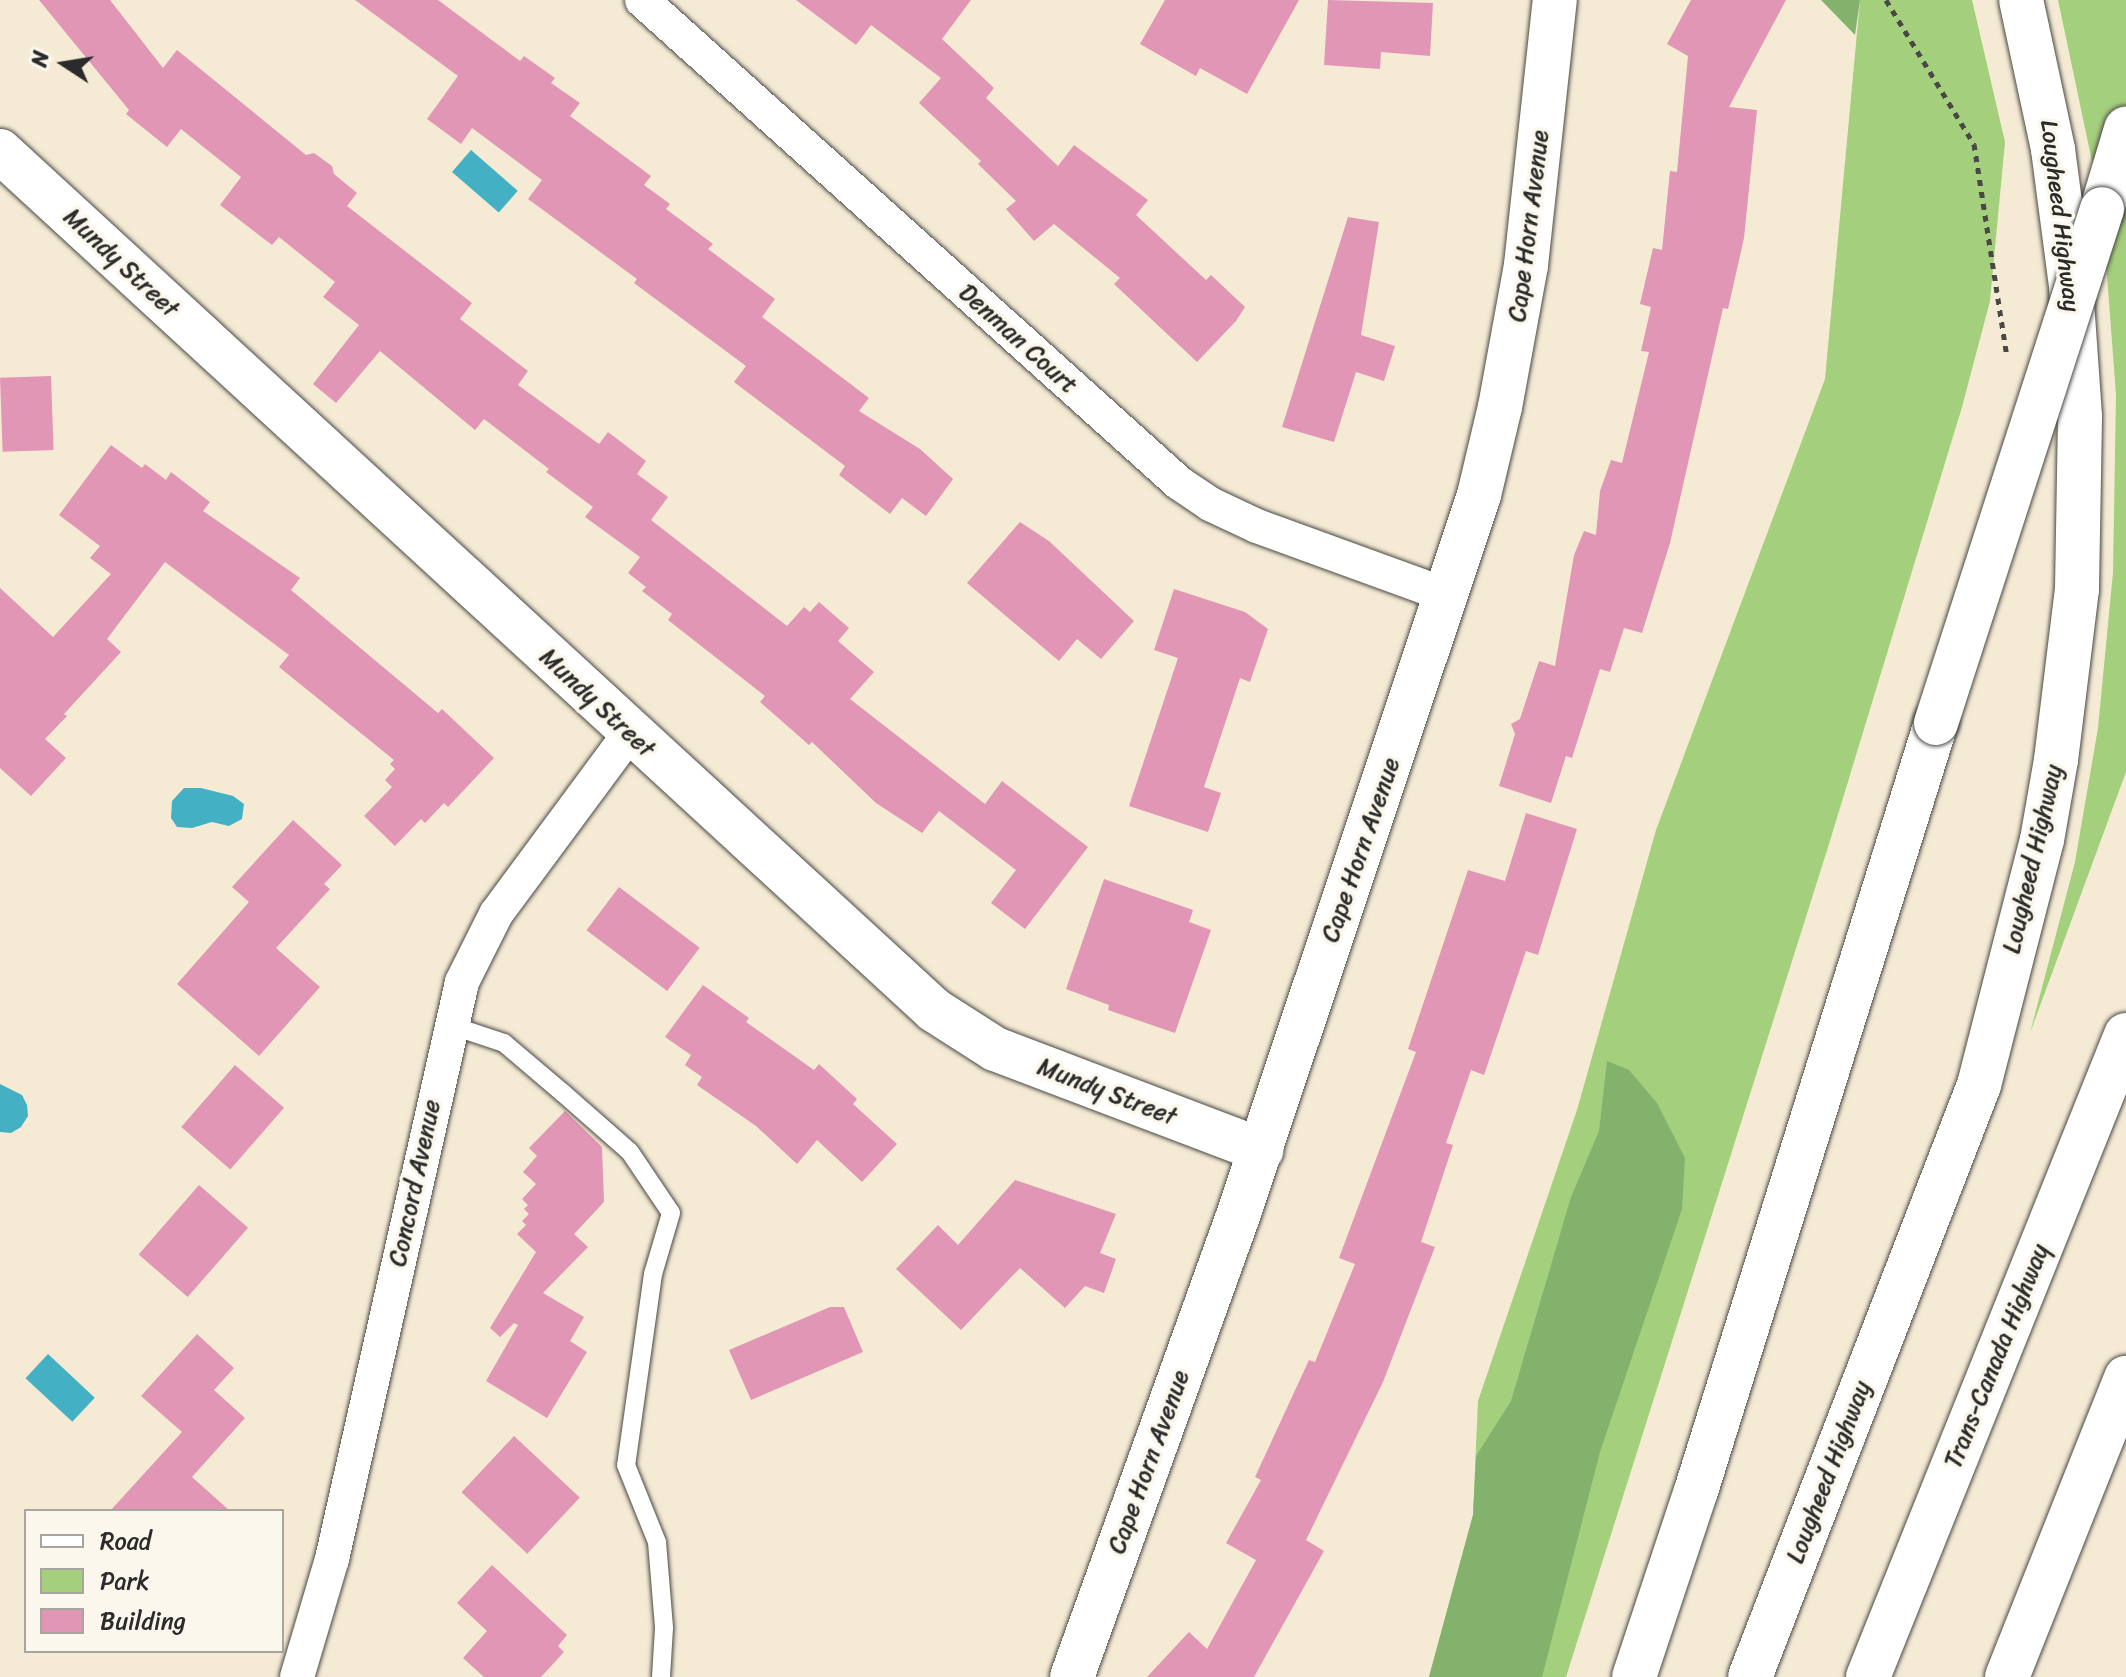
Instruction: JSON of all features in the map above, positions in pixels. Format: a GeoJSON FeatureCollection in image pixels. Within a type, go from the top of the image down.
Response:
{"type":"FeatureCollection","features":[{"type":"Feature","properties":{"kind":"main road","name":"Cape Horn Avenue"},"geometry":{"type":"LineString","coordinates":[[1072,1677],[1261,1150],[1479,495],[1514,339],[1528,250],[1555,0]]}},
{"type":"Feature","properties":{"kind":"main road","name":"Lougheed Highway"},"geometry":{"type":"LineString","coordinates":[[1750,1677],[1979,1085],[2042,840],[2056,760],[2077,589],[2080,416],[2071,286],[2053,149],[2021,0]]}},
{"type":"Feature","properties":{"kind":"main road"},"geometry":{"type":"LineString","coordinates":[[1634,1677],[1696,1491],[2126,129]]}},
{"type":"Feature","properties":{"kind":"main road","name":"Mundy Street"},"geometry":{"type":"LineString","coordinates":[[0,151],[630,733],[912,991],[959,1029],[1011,1056],[1261,1150]]}},
{"type":"Feature","properties":{"kind":"main road","name":"Trans-Canada Highway"},"geometry":{"type":"LineString","coordinates":[[1868,1677],[2126,1035]]}},
{"type":"Feature","properties":{"kind":"main road"},"geometry":{"type":"LineString","coordinates":[[2007,1677],[2126,1378]]}},
{"type":"Feature","properties":{"kind":"street","name":"Denman Court"},"geometry":{"type":"LineString","coordinates":[[642,0],[1179,483],[1210,504],[1257,526],[1447,595]]}},
{"type":"Feature","properties":{"kind":"street","name":"Concord Avenue"},"geometry":{"type":"LineString","coordinates":[[297,1677],[332,1559],[462,982],[496,914],[630,733]]}},
{"type":"Feature","properties":{"kind":"lane"},"geometry":{"type":"LineString","coordinates":[[450,1025],[504,1043],[563,1093],[630,1152],[671,1213],[653,1274],[626,1465],[657,1542],[664,1628],[661,1677]]}},
{"type":"Feature","properties":{"kind":"path"},"geometry":{"type":"LineString","coordinates":[[1886,0],[1974,144],[2010,371]]}},
{"type":"Feature","properties":{"kind":"green space"},"geometry":{"type":"Polygon","coordinates":[[[1821,0],[1860,0],[1855,35],[1821,0]]]}},
{"type":"Feature","properties":{"kind":"green space"},"geometry":{"type":"Polygon","coordinates":[[[1860,0],[1972,0],[2005,142],[1990,301],[1962,407],[1829,844],[1566,1677],[1429,1677],[1473,1515],[1478,1401],[1577,1110],[1656,830],[1825,379],[1860,0]]]}},
{"type":"Feature","properties":{"kind":"green space"},"geometry":{"type":"Polygon","coordinates":[[[2058,0],[2126,0],[2126,772],[2030,1033],[2075,862],[2098,728],[2113,572],[2116,395],[2102,209],[2058,0]]]}},
{"type":"Feature","properties":{"kind":"green space"},"geometry":{"type":"Polygon","coordinates":[[[1607,1061],[1629,1070],[1657,1103],[1685,1158],[1682,1209],[1600,1452],[1542,1677],[1429,1677],[1473,1515],[1476,1456],[1511,1401],[1571,1197],[1599,1131],[1607,1061]]]}},
{"type":"Feature","properties":{"kind":"water"},"geometry":{"type":"Polygon","coordinates":[[[471,150],[518,191],[499,213],[452,172],[471,150]]]}},
{"type":"Feature","properties":{"kind":"water"},"geometry":{"type":"Polygon","coordinates":[[[184,788],[201,788],[233,796],[244,804],[242,819],[229,826],[212,822],[192,828],[177,827],[171,818],[172,801],[184,788]]]}},
{"type":"Feature","properties":{"kind":"water"},"geometry":{"type":"Polygon","coordinates":[[[0,1084],[22,1095],[27,1105],[28,1116],[21,1127],[11,1133],[0,1132],[0,1084]]]}},
{"type":"Feature","properties":{"kind":"water"},"geometry":{"type":"Polygon","coordinates":[[[48,1354],[95,1398],[72,1422],[25,1378],[48,1354]]]}},
{"type":"Feature","properties":{"kind":"building"},"geometry":{"type":"Polygon","coordinates":[[[39,0],[110,0],[163,68],[177,50],[306,155],[314,153],[332,166],[334,174],[357,193],[347,206],[472,303],[460,319],[528,371],[518,385],[599,444],[608,432],[646,461],[637,474],[668,497],[651,520],[787,626],[804,607],[810,612],[819,602],[849,628],[838,641],[874,672],[850,699],[985,804],[1002,781],[1088,847],[1025,929],[991,903],[1016,870],[939,811],[922,833],[876,803],[812,742],[809,745],[760,702],[765,696],[668,620],[672,614],[642,591],[646,587],[628,573],[640,557],[585,517],[593,507],[484,419],[475,430],[380,351],[336,403],[313,384],[359,325],[323,297],[335,282],[279,237],[272,245],[220,205],[241,177],[181,129],[167,147],[126,114],[129,110],[39,0]]]}},
{"type":"Feature","properties":{"kind":"building"},"geometry":{"type":"Polygon","coordinates":[[[355,0],[438,0],[520,61],[524,56],[555,78],[551,83],[580,103],[570,116],[651,176],[644,185],[670,204],[666,209],[713,244],[708,249],[775,299],[762,317],[869,398],[859,411],[920,449],[953,479],[926,516],[902,498],[890,514],[839,475],[845,466],[734,382],[746,366],[634,283],[637,279],[528,199],[542,180],[472,128],[461,144],[427,119],[458,76],[355,0]]]}},
{"type":"Feature","properties":{"kind":"building"},"geometry":{"type":"Polygon","coordinates":[[[796,0],[971,0],[942,39],[994,88],[986,98],[1058,166],[1074,145],[1148,200],[1136,215],[1206,280],[1211,275],[1245,307],[1236,321],[1197,362],[1114,284],[1120,278],[1054,224],[1034,241],[1006,209],[1016,201],[978,164],[981,161],[919,103],[941,78],[871,25],[856,45],[796,0]]]}},
{"type":"Feature","properties":{"kind":"building"},"geometry":{"type":"Polygon","coordinates":[[[1165,0],[1299,0],[1247,94],[1200,68],[1196,76],[1140,44],[1165,0]]]}},
{"type":"Feature","properties":{"kind":"building"},"geometry":{"type":"Polygon","coordinates":[[[1328,0],[1433,3],[1430,56],[1381,52],[1380,69],[1324,65],[1328,0]]]}},
{"type":"Feature","properties":{"kind":"building"},"geometry":{"type":"Polygon","coordinates":[[[1691,0],[1786,0],[1729,107],[1757,110],[1744,238],[1728,309],[1723,308],[1670,543],[1642,633],[1624,628],[1610,672],[1600,669],[1572,758],[1566,756],[1551,803],[1499,786],[1515,734],[1511,724],[1520,719],[1539,661],[1555,666],[1574,555],[1584,531],[1596,535],[1600,491],[1611,460],[1622,463],[1649,352],[1641,351],[1651,307],[1640,304],[1653,248],[1662,250],[1670,171],[1677,172],[1688,56],[1667,44],[1691,0]]]}},
{"type":"Feature","properties":{"kind":"building"},"geometry":{"type":"Polygon","coordinates":[[[1348,217],[1379,222],[1361,335],[1395,346],[1384,381],[1356,372],[1334,442],[1282,427],[1348,217]]]}},
{"type":"Feature","properties":{"kind":"building"},"geometry":{"type":"Polygon","coordinates":[[[51,376],[54,450],[3,452],[0,378],[51,376]]]}},
{"type":"Feature","properties":{"kind":"building"},"geometry":{"type":"Polygon","coordinates":[[[111,445],[142,468],[145,464],[166,480],[171,472],[210,502],[203,511],[300,578],[291,590],[438,713],[442,709],[494,758],[448,807],[444,803],[425,823],[421,819],[395,846],[364,816],[392,787],[385,780],[395,769],[390,764],[394,760],[279,667],[289,655],[165,562],[107,639],[121,652],[45,739],[66,758],[31,796],[0,768],[0,588],[53,637],[111,574],[90,558],[100,546],[59,515],[111,445]]]}},
{"type":"Feature","properties":{"kind":"building"},"geometry":{"type":"Polygon","coordinates":[[[1020,522],[1049,541],[1134,621],[1101,659],[1077,639],[1059,661],[967,583],[1020,522]]]}},
{"type":"Feature","properties":{"kind":"building"},"geometry":{"type":"Polygon","coordinates":[[[1174,589],[1245,612],[1268,629],[1250,682],[1240,678],[1204,787],[1221,793],[1208,832],[1129,806],[1178,658],[1154,650],[1174,589]]]}},
{"type":"Feature","properties":{"kind":"building"},"geometry":{"type":"Polygon","coordinates":[[[1526,813],[1577,829],[1538,955],[1526,951],[1484,1075],[1471,1070],[1446,1143],[1453,1145],[1421,1242],[1435,1247],[1383,1382],[1306,1540],[1324,1551],[1254,1677],[1147,1677],[1189,1632],[1207,1649],[1256,1560],[1226,1543],[1261,1480],[1255,1477],[1309,1360],[1315,1362],[1355,1264],[1339,1258],[1416,1052],[1408,1049],[1468,870],[1505,881],[1526,813]]]}},
{"type":"Feature","properties":{"kind":"building"},"geometry":{"type":"Polygon","coordinates":[[[293,820],[342,865],[324,884],[330,889],[276,948],[320,987],[259,1056],[177,984],[249,902],[232,887],[293,820]]]}},
{"type":"Feature","properties":{"kind":"building"},"geometry":{"type":"Polygon","coordinates":[[[1104,879],[1193,910],[1189,922],[1211,930],[1175,1033],[1108,1010],[1109,1005],[1066,989],[1104,879]]]}},
{"type":"Feature","properties":{"kind":"building"},"geometry":{"type":"Polygon","coordinates":[[[619,887],[700,948],[667,991],[587,930],[619,887]]]}},
{"type":"Feature","properties":{"kind":"building"},"geometry":{"type":"Polygon","coordinates":[[[703,985],[749,1018],[746,1022],[814,1070],[819,1064],[857,1099],[853,1104],[897,1144],[862,1182],[817,1140],[797,1164],[756,1126],[697,1085],[702,1077],[685,1065],[691,1055],[665,1037],[703,985]]]}},
{"type":"Feature","properties":{"kind":"building"},"geometry":{"type":"Polygon","coordinates":[[[235,1065],[284,1108],[230,1170],[181,1127],[235,1065]]]}},
{"type":"Feature","properties":{"kind":"building"},"geometry":{"type":"Polygon","coordinates":[[[565,1111],[602,1147],[604,1202],[574,1234],[588,1247],[543,1293],[584,1317],[570,1341],[587,1352],[547,1418],[486,1381],[518,1325],[514,1323],[500,1337],[490,1328],[536,1252],[517,1234],[526,1225],[522,1221],[529,1214],[524,1209],[528,1205],[522,1199],[536,1184],[523,1172],[537,1156],[529,1148],[565,1111]]]}},
{"type":"Feature","properties":{"kind":"building"},"geometry":{"type":"Polygon","coordinates":[[[1015,1180],[1116,1214],[1100,1253],[1116,1259],[1104,1293],[1085,1286],[1065,1308],[1020,1268],[961,1330],[896,1269],[938,1225],[958,1245],[1015,1180]]]}},
{"type":"Feature","properties":{"kind":"building"},"geometry":{"type":"Polygon","coordinates":[[[199,1185],[248,1228],[188,1297],[139,1254],[199,1185]]]}},
{"type":"Feature","properties":{"kind":"building"},"geometry":{"type":"Polygon","coordinates":[[[830,1307],[844,1307],[863,1352],[751,1400],[729,1350],[830,1307]]]}},
{"type":"Feature","properties":{"kind":"building"},"geometry":{"type":"Polygon","coordinates":[[[197,1334],[234,1368],[214,1390],[245,1418],[192,1477],[228,1509],[112,1509],[182,1432],[141,1396],[197,1334]]]}},
{"type":"Feature","properties":{"kind":"building"},"geometry":{"type":"Polygon","coordinates":[[[514,1436],[580,1497],[527,1554],[461,1492],[514,1436]]]}},
{"type":"Feature","properties":{"kind":"building"},"geometry":{"type":"Polygon","coordinates":[[[492,1565],[567,1635],[558,1646],[564,1652],[541,1677],[484,1677],[463,1658],[487,1631],[457,1603],[492,1565]]]}}]}
